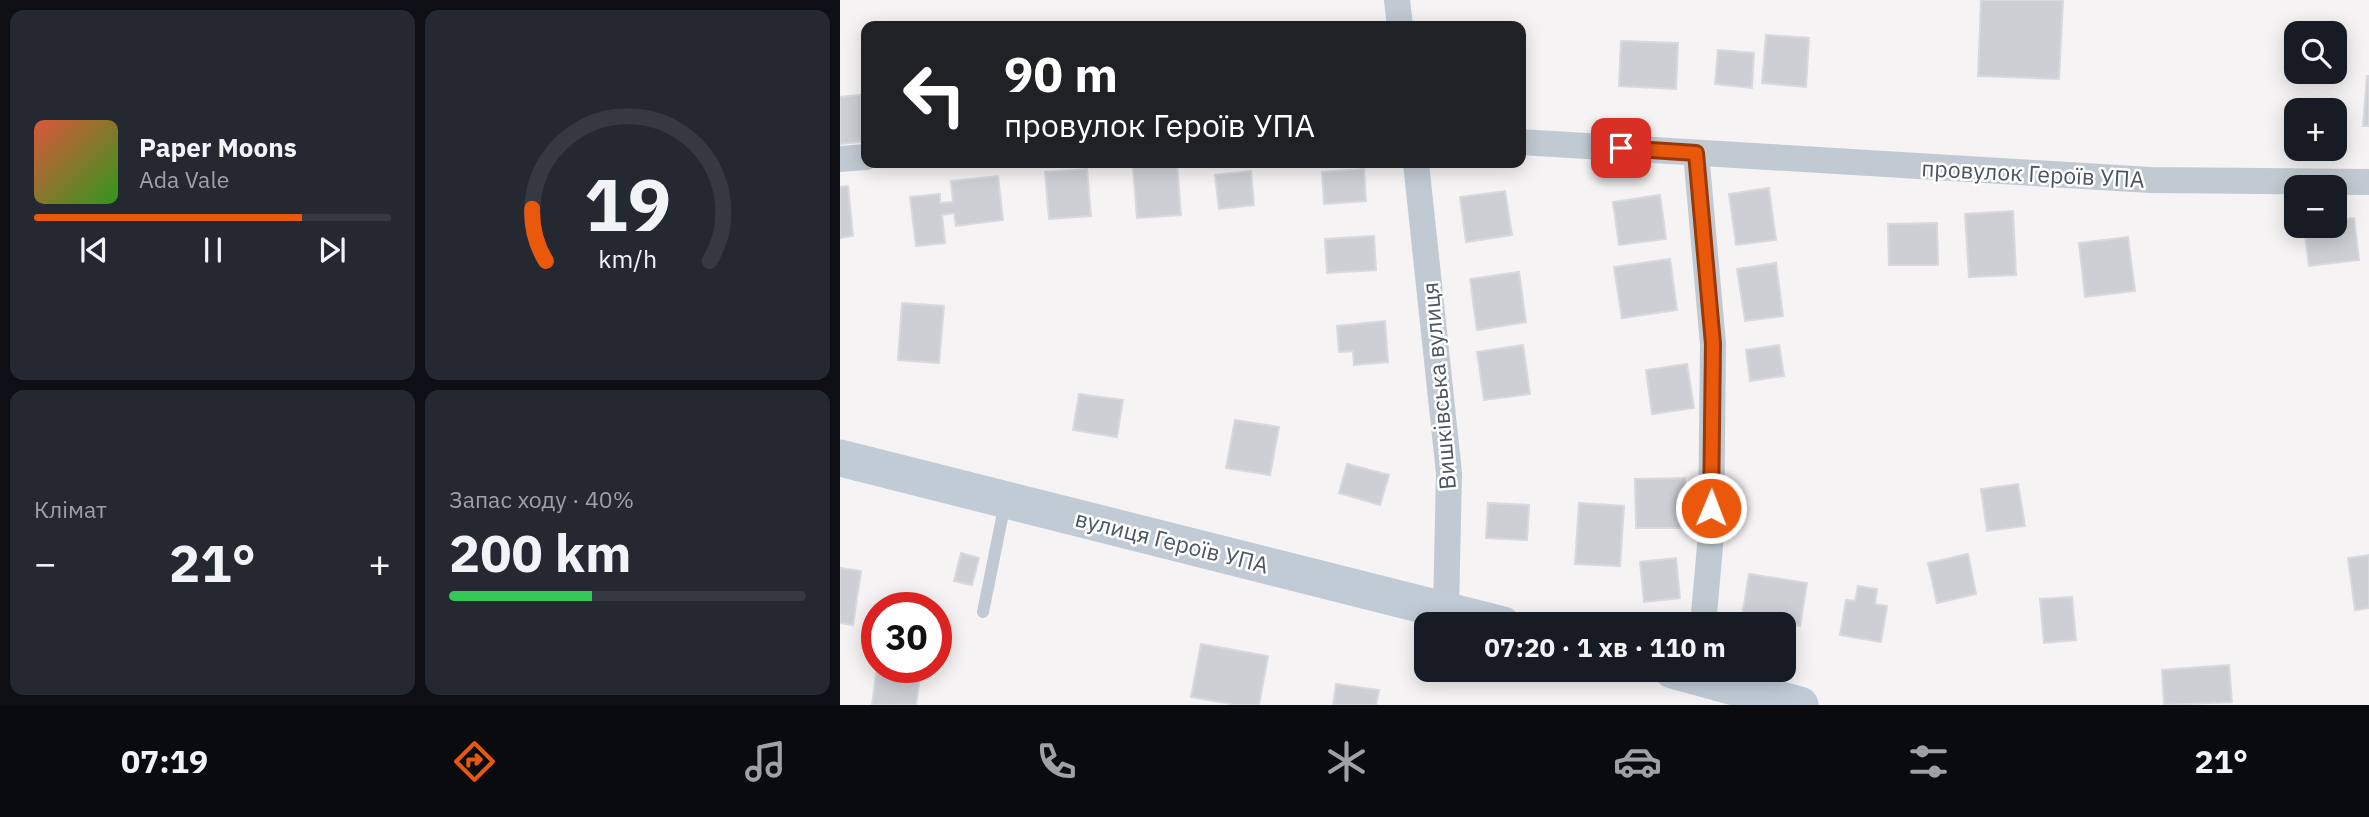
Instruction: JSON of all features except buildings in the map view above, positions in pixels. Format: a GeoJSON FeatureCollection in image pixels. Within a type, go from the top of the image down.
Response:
{"type":"FeatureCollection","features":[{"type":"Feature","properties":{"kind":"street"},"geometry":{"type":"LineString","coordinates":[[1397,0],[1399,21]]}},
{"type":"Feature","properties":{"kind":"street","name":"провулок Героїв УПА"},"geometry":{"type":"LineString","coordinates":[[1526,142],[2150,180],[2369,182]]}},
{"type":"Feature","properties":{"kind":"street"},"geometry":{"type":"LineString","coordinates":[[1696,153],[1713,344],[1711,535],[1704,612]]}},
{"type":"Feature","properties":{"kind":"street"},"geometry":{"type":"LineString","coordinates":[[840,159],[861,157]]}},
{"type":"Feature","properties":{"kind":"street","name":"Вишківська вулиця"},"geometry":{"type":"LineString","coordinates":[[1417,168],[1449,473],[1446,609]]}},
{"type":"Feature","properties":{"kind":"street","name":"вулиця Героїв УПА"},"geometry":{"type":"LineString","coordinates":[[840,458],[1457,612]]}},
{"type":"Feature","properties":{"kind":"street"},"geometry":{"type":"LineString","coordinates":[[1720,682],[1800,705]]}},
{"type":"Feature","properties":{"kind":"lane"},"geometry":{"type":"LineString","coordinates":[[984,612],[1006,499]]}},
{"type":"Feature","properties":{"kind":"route"},"geometry":{"type":"LineString","coordinates":[[1621,148],[1696,153],[1713,344],[1711,508]]}}]}
